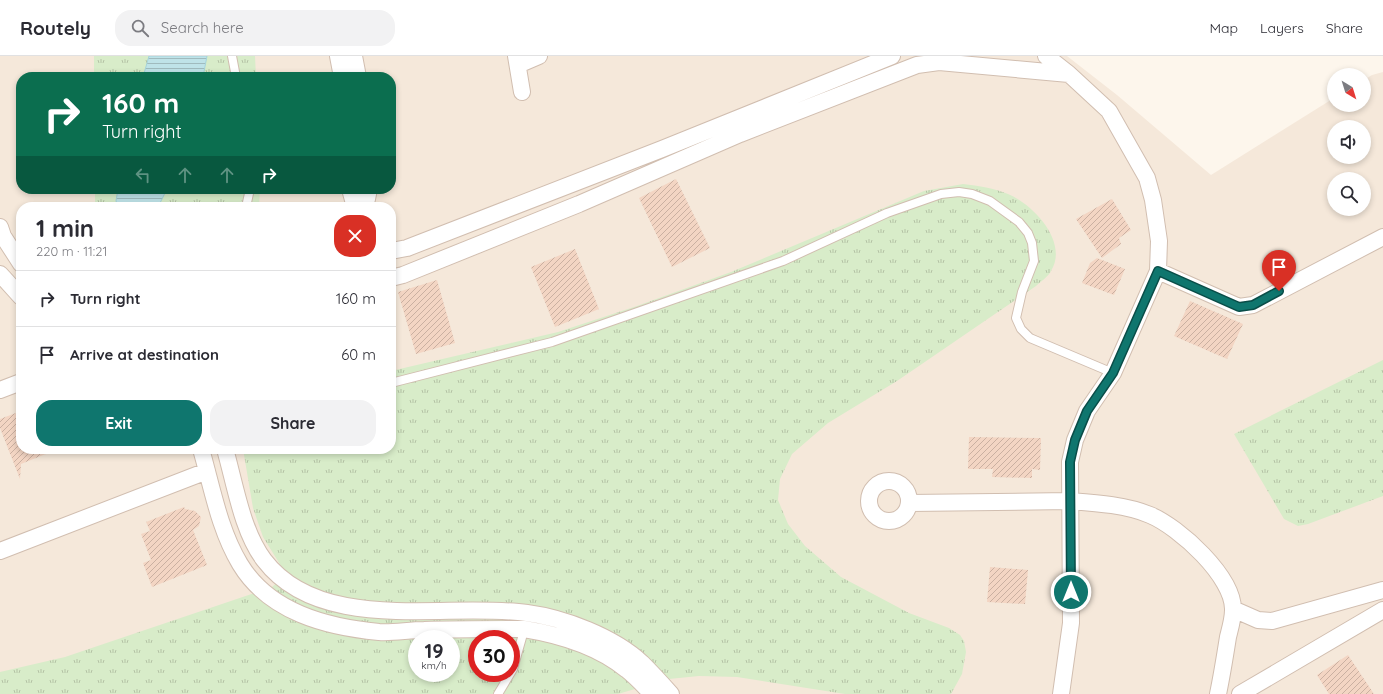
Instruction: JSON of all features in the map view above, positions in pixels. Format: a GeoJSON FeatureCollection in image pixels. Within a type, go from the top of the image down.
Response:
{"type":"FeatureCollection","features":[{"type":"Feature","properties":{"kind":"street"},"geometry":{"type":"LineString","coordinates":[[338,56],[341,72]]}},
{"type":"Feature","properties":{"kind":"street"},"geometry":{"type":"LineString","coordinates":[[354,56],[357,72]]}},
{"type":"Feature","properties":{"kind":"street"},"geometry":{"type":"LineString","coordinates":[[522,92],[517,60],[539,56]]}},
{"type":"Feature","properties":{"kind":"street"},"geometry":{"type":"LineString","coordinates":[[396,250],[407,248],[640,157],[892,56]]}},
{"type":"Feature","properties":{"kind":"street"},"geometry":{"type":"LineString","coordinates":[[1046,56],[1069,74],[1109,111],[1147,178],[1157,220],[1159,240],[1158,271],[1113,373],[1087,411],[1075,440],[1070,462],[1071,623],[1061,694]]}},
{"type":"Feature","properties":{"kind":"street"},"geometry":{"type":"LineString","coordinates":[[396,276],[418,269],[579,204],[740,134],[917,65],[945,63],[1069,74]]}},
{"type":"Feature","properties":{"kind":"street"},"geometry":{"type":"LineString","coordinates":[[0,227],[3,236],[16,256]]}},
{"type":"Feature","properties":{"kind":"street"},"geometry":{"type":"LineString","coordinates":[[1158,271],[1239,307],[1246,307],[1253,305],[1383,237]]}},
{"type":"Feature","properties":{"kind":"street"},"geometry":{"type":"LineString","coordinates":[[0,274],[16,292]]}},
{"type":"Feature","properties":{"kind":"street"},"geometry":{"type":"LineString","coordinates":[[0,390],[16,384]]}},
{"type":"Feature","properties":{"kind":"street"},"geometry":{"type":"LineString","coordinates":[[202,454],[223,528],[240,564],[259,588],[284,607],[313,620],[380,632],[414,630],[524,629],[577,641],[604,655],[627,670],[652,694]]}},
{"type":"Feature","properties":{"kind":"street"},"geometry":{"type":"LineString","coordinates":[[226,454],[253,543],[264,560],[282,579],[302,592],[324,600],[364,609],[527,613],[557,620],[605,637],[641,662],[671,694]]}},
{"type":"Feature","properties":{"kind":"street"},"geometry":{"type":"LineString","coordinates":[[0,551],[207,471]]}},
{"type":"Feature","properties":{"kind":"street"},"geometry":{"type":"LineString","coordinates":[[909,503],[1070,501],[1118,506],[1151,515],[1182,534],[1210,562],[1221,579],[1233,610],[1218,694]]}},
{"type":"Feature","properties":{"kind":"street"},"geometry":{"type":"LineString","coordinates":[[1233,610],[1258,620],[1272,621],[1383,590]]}},
{"type":"Feature","properties":{"kind":"street"},"geometry":{"type":"LineString","coordinates":[[1240,694],[1383,610]]}},
{"type":"Feature","properties":{"kind":"lane"},"geometry":{"type":"LineString","coordinates":[[232,56],[235,72]]}},
{"type":"Feature","properties":{"kind":"lane"},"geometry":{"type":"LineString","coordinates":[[396,382],[552,342],[783,261],[887,212],[941,194],[959,192],[972,194],[990,201],[1008,213],[1019,222],[1032,243],[1034,261],[1022,292],[1016,318],[1021,329],[1030,338],[1113,373]]}},
{"type":"Feature","properties":{"kind":"lane"},"geometry":{"type":"LineString","coordinates":[[498,694],[513,669],[527,613]]}},
{"type":"Feature","properties":{"kind":"shaded area"},"geometry":{"type":"Polygon","coordinates":[[[0,56],[1067,56],[1117,95],[1211,175],[1327,102],[1327,112],[1371,112],[1371,76],[1383,72],[1383,694],[0,694],[0,56]]]}},
{"type":"Feature","properties":{"kind":"green space"},"geometry":{"type":"Polygon","coordinates":[[[94,56],[255,56],[256,72],[94,72],[94,56]]]}},
{"type":"Feature","properties":{"kind":"green space"},"geometry":{"type":"Polygon","coordinates":[[[963,184],[997,190],[1018,199],[1028,206],[1046,225],[1052,237],[1055,248],[1055,260],[1050,273],[1046,277],[1036,286],[897,381],[828,423],[792,454],[780,479],[778,500],[788,524],[805,546],[841,577],[909,613],[949,628],[960,635],[964,641],[966,652],[962,674],[951,694],[845,694],[737,677],[699,676],[669,679],[618,694],[0,694],[0,672],[65,657],[272,587],[279,581],[281,566],[263,537],[253,508],[244,454],[396,454],[396,370],[558,332],[637,306],[731,272],[924,191],[963,184]]]}},
{"type":"Feature","properties":{"kind":"green space"},"geometry":{"type":"Polygon","coordinates":[[[95,194],[260,194],[259,202],[95,202],[95,194]]]}},
{"type":"Feature","properties":{"kind":"green space"},"geometry":{"type":"Polygon","coordinates":[[[1383,360],[1383,496],[1308,524],[1298,526],[1284,519],[1234,434],[1383,360]]]}},
{"type":"Feature","properties":{"kind":"water"},"geometry":{"type":"Polygon","coordinates":[[[149,56],[207,56],[204,72],[144,72],[149,56]]]}},
{"type":"Feature","properties":{"kind":"water"},"geometry":{"type":"Polygon","coordinates":[[[117,194],[164,194],[160,202],[116,201],[117,194]]]}},
{"type":"Feature","properties":{"kind":"building"},"geometry":{"type":"Polygon","coordinates":[[[676,179],[710,248],[672,267],[639,198],[676,179]]]}},
{"type":"Feature","properties":{"kind":"building"},"geometry":{"type":"Polygon","coordinates":[[[1112,199],[1131,230],[1119,238],[1121,244],[1102,258],[1076,219],[1112,199]]]}},
{"type":"Feature","properties":{"kind":"building"},"geometry":{"type":"Polygon","coordinates":[[[575,249],[599,309],[555,327],[531,267],[575,249]]]}},
{"type":"Feature","properties":{"kind":"building"},"geometry":{"type":"Polygon","coordinates":[[[1097,258],[1125,269],[1114,295],[1082,283],[1090,263],[1097,258]]]}},
{"type":"Feature","properties":{"kind":"building"},"geometry":{"type":"Polygon","coordinates":[[[437,280],[455,343],[416,354],[398,292],[437,280]]]}},
{"type":"Feature","properties":{"kind":"building"},"geometry":{"type":"Polygon","coordinates":[[[1190,301],[1243,324],[1227,359],[1174,336],[1190,301]]]}},
{"type":"Feature","properties":{"kind":"building"},"geometry":{"type":"Polygon","coordinates":[[[16,413],[16,454],[46,454],[21,464],[20,479],[0,428],[0,419],[16,413]]]}},
{"type":"Feature","properties":{"kind":"building"},"geometry":{"type":"Polygon","coordinates":[[[969,437],[1041,438],[1040,470],[1032,469],[1032,478],[992,477],[993,469],[968,469],[969,437]]]}},
{"type":"Feature","properties":{"kind":"building"},"geometry":{"type":"Polygon","coordinates":[[[184,507],[185,509],[195,511],[201,517],[199,526],[193,530],[207,565],[152,587],[143,563],[151,560],[141,534],[150,531],[146,522],[184,507]]]}},
{"type":"Feature","properties":{"kind":"building"},"geometry":{"type":"Polygon","coordinates":[[[990,567],[1028,570],[1025,604],[987,602],[990,567]]]}},
{"type":"Feature","properties":{"kind":"building"},"geometry":{"type":"Polygon","coordinates":[[[1348,655],[1374,694],[1329,694],[1317,675],[1348,655]]]}},
{"type":"Feature","properties":{"kind":"route"},"geometry":{"type":"LineString","coordinates":[[1071,592],[1070,462],[1075,440],[1087,411],[1113,373],[1158,271],[1239,307],[1253,305],[1279,291]]}}]}
